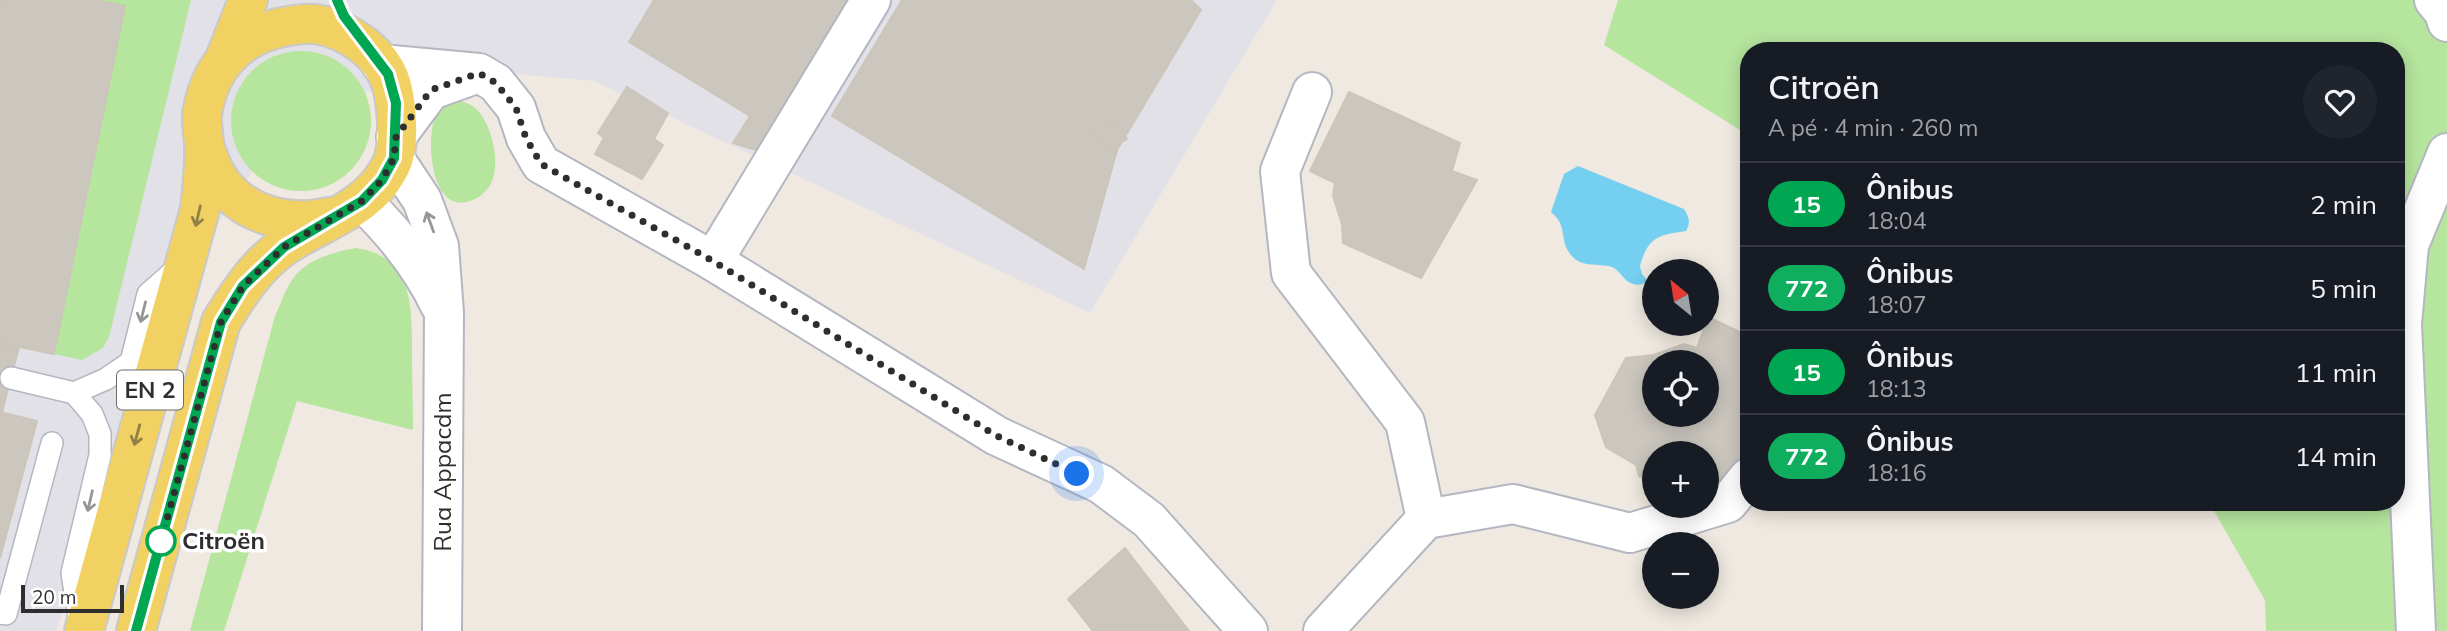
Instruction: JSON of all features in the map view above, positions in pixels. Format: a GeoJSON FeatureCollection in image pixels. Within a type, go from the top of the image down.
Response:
{"type":"FeatureCollection","features":[{"type":"Feature","properties":{"kind":"main road","name":"EN 2"},"geometry":{"type":"LineString","coordinates":[[82,631],[200,209],[205,148],[202,117],[206,96],[225,59],[248,0]]}},
{"type":"Feature","properties":{"kind":"main road"},"geometry":{"type":"LineString","coordinates":[[337,0],[344,16],[388,74],[396,103],[395,147]]}},
{"type":"Feature","properties":{"kind":"main road","name":"EN 2"},"geometry":{"type":"LineString","coordinates":[[225,59],[249,38],[279,26],[311,24],[342,32],[375,57]]}},
{"type":"Feature","properties":{"kind":"main road","name":"EN 2"},"geometry":{"type":"LineString","coordinates":[[136,631],[221,322],[243,286],[284,247],[350,208],[382,180],[395,147]]}},
{"type":"Feature","properties":{"kind":"main road","name":"EN 2"},"geometry":{"type":"LineString","coordinates":[[205,148],[218,179],[241,203],[271,218],[305,222],[350,208]]}},
{"type":"Feature","properties":{"kind":"street"},"geometry":{"type":"LineString","coordinates":[[713,261],[871,0]]}},
{"type":"Feature","properties":{"kind":"street"},"geometry":{"type":"LineString","coordinates":[[2434,0],[2444,12],[2447,22]]}},
{"type":"Feature","properties":{"kind":"street"},"geometry":{"type":"LineString","coordinates":[[375,57],[479,73],[496,83],[516,108],[526,138],[541,164],[713,261],[997,436],[1101,484],[1149,520],[1248,631]]}},
{"type":"Feature","properties":{"kind":"street"},"geometry":{"type":"LineString","coordinates":[[395,147],[431,90],[479,73]]}},
{"type":"Feature","properties":{"kind":"street"},"geometry":{"type":"LineString","coordinates":[[1312,92],[1280,171],[1291,273],[1405,422],[1426,519]]}},
{"type":"Feature","properties":{"kind":"street","name":"Rua Appacdm"},"geometry":{"type":"LineString","coordinates":[[395,147],[422,200],[439,246],[444,313],[442,631]]}},
{"type":"Feature","properties":{"kind":"street"},"geometry":{"type":"LineString","coordinates":[[2405,290],[2409,245],[2447,153]]}},
{"type":"Feature","properties":{"kind":"street","name":"Rua Appacdm"},"geometry":{"type":"LineString","coordinates":[[350,208],[389,227],[428,280],[444,313]]}},
{"type":"Feature","properties":{"kind":"street"},"geometry":{"type":"LineString","coordinates":[[2405,390],[2416,631]]}},
{"type":"Feature","properties":{"kind":"street"},"geometry":{"type":"LineString","coordinates":[[1322,631],[1426,519],[1513,504],[1630,533],[1728,503],[1740,488]]}},
{"type":"Feature","properties":{"kind":"lane"},"geometry":{"type":"LineString","coordinates":[[10,379],[74,393],[106,379],[131,362],[148,295],[186,262]]}},
{"type":"Feature","properties":{"kind":"lane"},"geometry":{"type":"LineString","coordinates":[[74,393],[92,414],[100,434],[100,455],[72,573],[82,631]]}},
{"type":"Feature","properties":{"kind":"lane"},"geometry":{"type":"LineString","coordinates":[[0,613],[6,614],[52,443]]}},
{"type":"Feature","properties":{"kind":"shaded area"},"geometry":{"type":"Polygon","coordinates":[[[0,0],[1277,0],[1090,313],[594,81],[512,74],[340,95],[264,154],[159,312],[56,631],[0,631],[0,0]]]}},
{"type":"Feature","properties":{"kind":"green space"},"geometry":{"type":"Polygon","coordinates":[[[96,0],[191,0],[109,337],[103,348],[82,360],[54,354],[125,6],[96,0]]]}},
{"type":"Feature","properties":{"kind":"green space"},"geometry":{"type":"Polygon","coordinates":[[[1618,0],[2447,0],[2447,631],[2266,631],[2265,600],[2214,511],[2405,511],[2405,42],[1740,42],[1740,130],[1604,45],[1618,0]]]}},
{"type":"Feature","properties":{"kind":"green space"},"geometry":{"type":"Polygon","coordinates":[[[301,51],[328,56],[350,72],[366,94],[371,121],[366,148],[350,170],[328,186],[301,191],[274,186],[252,170],[236,148],[231,121],[236,94],[252,72],[274,56],[301,51]]]}},
{"type":"Feature","properties":{"kind":"green space"},"geometry":{"type":"Polygon","coordinates":[[[461,101],[475,108],[484,119],[492,138],[495,159],[495,170],[489,187],[480,196],[467,202],[454,201],[444,194],[437,181],[431,147],[435,116],[441,107],[461,101]]]}},
{"type":"Feature","properties":{"kind":"green space"},"geometry":{"type":"Polygon","coordinates":[[[356,248],[375,253],[389,261],[406,287],[411,319],[413,430],[297,401],[224,631],[190,631],[275,316],[283,297],[301,269],[327,255],[356,248]]]}},
{"type":"Feature","properties":{"kind":"water"},"geometry":{"type":"Polygon","coordinates":[[[1578,166],[1684,209],[1689,220],[1686,231],[1661,236],[1651,243],[1640,266],[1641,284],[1627,281],[1612,267],[1580,262],[1567,249],[1560,223],[1551,212],[1564,174],[1578,166]]]}},
{"type":"Feature","properties":{"kind":"building"},"geometry":{"type":"Polygon","coordinates":[[[0,0],[96,0],[125,6],[54,354],[0,343],[0,0]]]}},
{"type":"Feature","properties":{"kind":"building"},"geometry":{"type":"Polygon","coordinates":[[[654,0],[852,0],[756,150],[733,143],[750,116],[629,42],[654,0]]]}},
{"type":"Feature","properties":{"kind":"building"},"geometry":{"type":"Polygon","coordinates":[[[902,0],[1191,0],[1201,10],[1117,150],[1084,269],[832,116],[902,0]]]}},
{"type":"Feature","properties":{"kind":"building"},"geometry":{"type":"Polygon","coordinates":[[[627,87],[668,113],[654,139],[663,145],[642,179],[595,154],[604,138],[598,133],[627,87]]]}},
{"type":"Feature","properties":{"kind":"building"},"geometry":{"type":"Polygon","coordinates":[[[1349,92],[1460,143],[1452,171],[1477,180],[1421,278],[1343,243],[1342,224],[1333,196],[1335,183],[1310,171],[1349,92]]]}},
{"type":"Feature","properties":{"kind":"building"},"geometry":{"type":"Polygon","coordinates":[[[1115,119],[1127,139],[1106,151],[1094,131],[1115,119]]]}},
{"type":"Feature","properties":{"kind":"building"},"geometry":{"type":"Polygon","coordinates":[[[1719,322],[1740,332],[1740,465],[1729,486],[1719,483],[1719,441],[1642,441],[1642,477],[1636,465],[1606,447],[1595,415],[1626,358],[1642,356],[1642,427],[1719,427],[1719,350],[1668,350],[1684,344],[1697,348],[1701,336],[1719,336],[1719,322]]]}},
{"type":"Feature","properties":{"kind":"building"},"geometry":{"type":"Polygon","coordinates":[[[0,343],[19,347],[2,412],[0,412],[0,343]]]}},
{"type":"Feature","properties":{"kind":"building"},"geometry":{"type":"Polygon","coordinates":[[[0,412],[37,421],[0,558],[0,412]]]}},
{"type":"Feature","properties":{"kind":"building"},"geometry":{"type":"Polygon","coordinates":[[[1125,548],[1189,631],[1093,631],[1068,599],[1125,548]]]}},
{"type":"Feature","properties":{"kind":"bus line","name":"15"},"geometry":{"type":"LineString","coordinates":[[136,631],[221,322],[243,286],[284,247],[362,201],[382,180],[394,158],[396,103],[388,74],[344,16],[337,0]]}},
{"type":"Feature","properties":{"kind":"place","name":"Citroën"},"geometry":{"type":"Point","coordinates":[161,541]}},
{"type":"Feature","properties":{"kind":"route"},"geometry":{"type":"LineString","coordinates":[[161,541],[221,322],[243,286],[284,247],[362,201],[382,180],[394,158],[396,137],[431,90],[479,73],[496,83],[516,108],[526,138],[541,164],[713,261],[997,436],[1077,474]]}}]}
